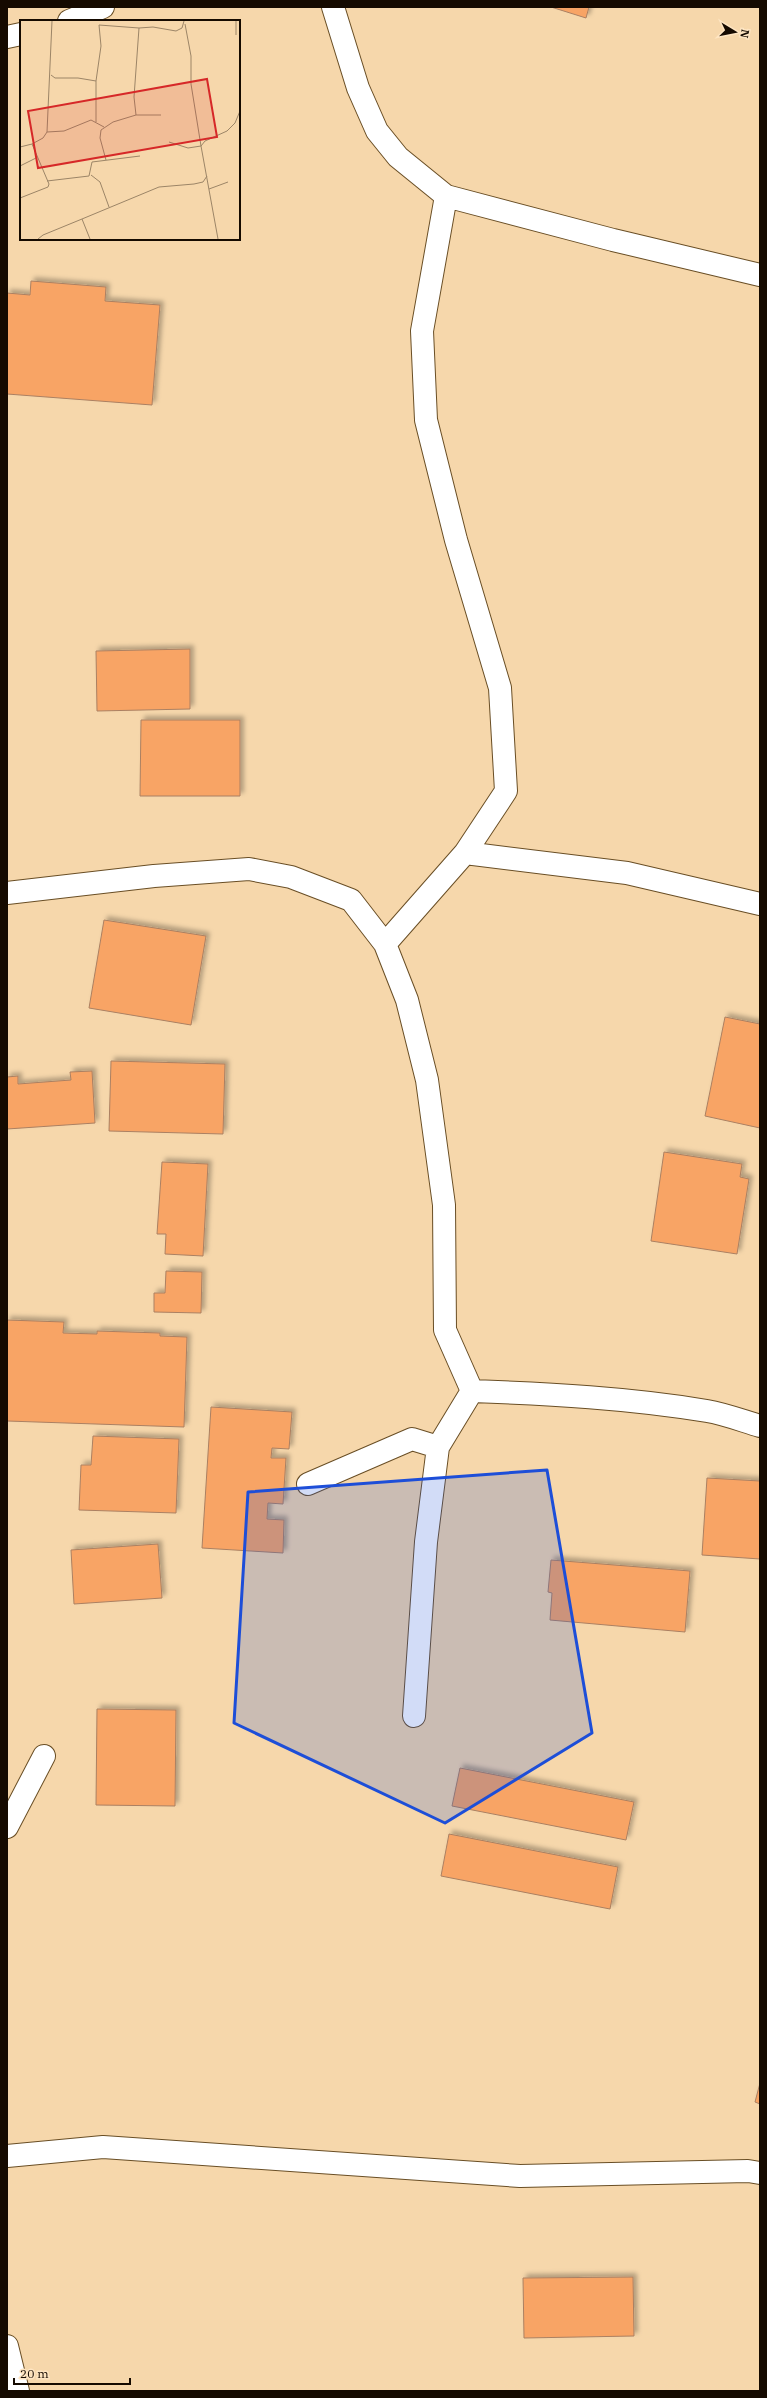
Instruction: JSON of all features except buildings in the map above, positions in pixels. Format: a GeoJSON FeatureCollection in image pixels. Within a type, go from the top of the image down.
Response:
{"type":"FeatureCollection","features":[{"type":"Feature","properties":{"kind":"street"},"geometry":{"type":"LineString","coordinates":[[71,20],[103,7]]}},
{"type":"Feature","properties":{"kind":"street"},"geometry":{"type":"LineString","coordinates":[[333,7],[358,88],[377,131],[398,157],[446,196],[613,240],[760,275]]}},
{"type":"Feature","properties":{"kind":"street"},"geometry":{"type":"LineString","coordinates":[[7,37],[20,34]]}},
{"type":"Feature","properties":{"kind":"street"},"geometry":{"type":"LineString","coordinates":[[385,944],[465,853],[506,791],[500,688],[456,540],[426,420],[422,331],[446,196]]}},
{"type":"Feature","properties":{"kind":"street"},"geometry":{"type":"LineString","coordinates":[[465,853],[627,874],[760,904]]}},
{"type":"Feature","properties":{"kind":"street"},"geometry":{"type":"LineString","coordinates":[[7,893],[154,876],[249,870],[291,877],[351,900],[385,944],[407,1000],[427,1080],[444,1205],[444,1330],[472,1391]]}},
{"type":"Feature","properties":{"kind":"street"},"geometry":{"type":"LineString","coordinates":[[472,1391],[566,1395],[709,1411],[760,1426]]}},
{"type":"Feature","properties":{"kind":"street"},"geometry":{"type":"LineString","coordinates":[[414,1716],[426,1542],[438,1447],[472,1391]]}},
{"type":"Feature","properties":{"kind":"street"},"geometry":{"type":"LineString","coordinates":[[308,1484],[412,1439],[438,1447]]}},
{"type":"Feature","properties":{"kind":"street"},"geometry":{"type":"LineString","coordinates":[[7,1827],[44,1756]]}},
{"type":"Feature","properties":{"kind":"street"},"geometry":{"type":"LineString","coordinates":[[7,2156],[104,2147],[520,2176],[740,2171],[760,2173]]}},
{"type":"Feature","properties":{"kind":"street"},"geometry":{"type":"LineString","coordinates":[[7,2346],[18,2391]]}},
{"type":"Feature","properties":{"kind":"highlighted area"},"geometry":{"type":"Polygon","coordinates":[[[547,1470],[592,1733],[445,1823],[234,1723],[248,1492],[547,1470]]]}}]}
